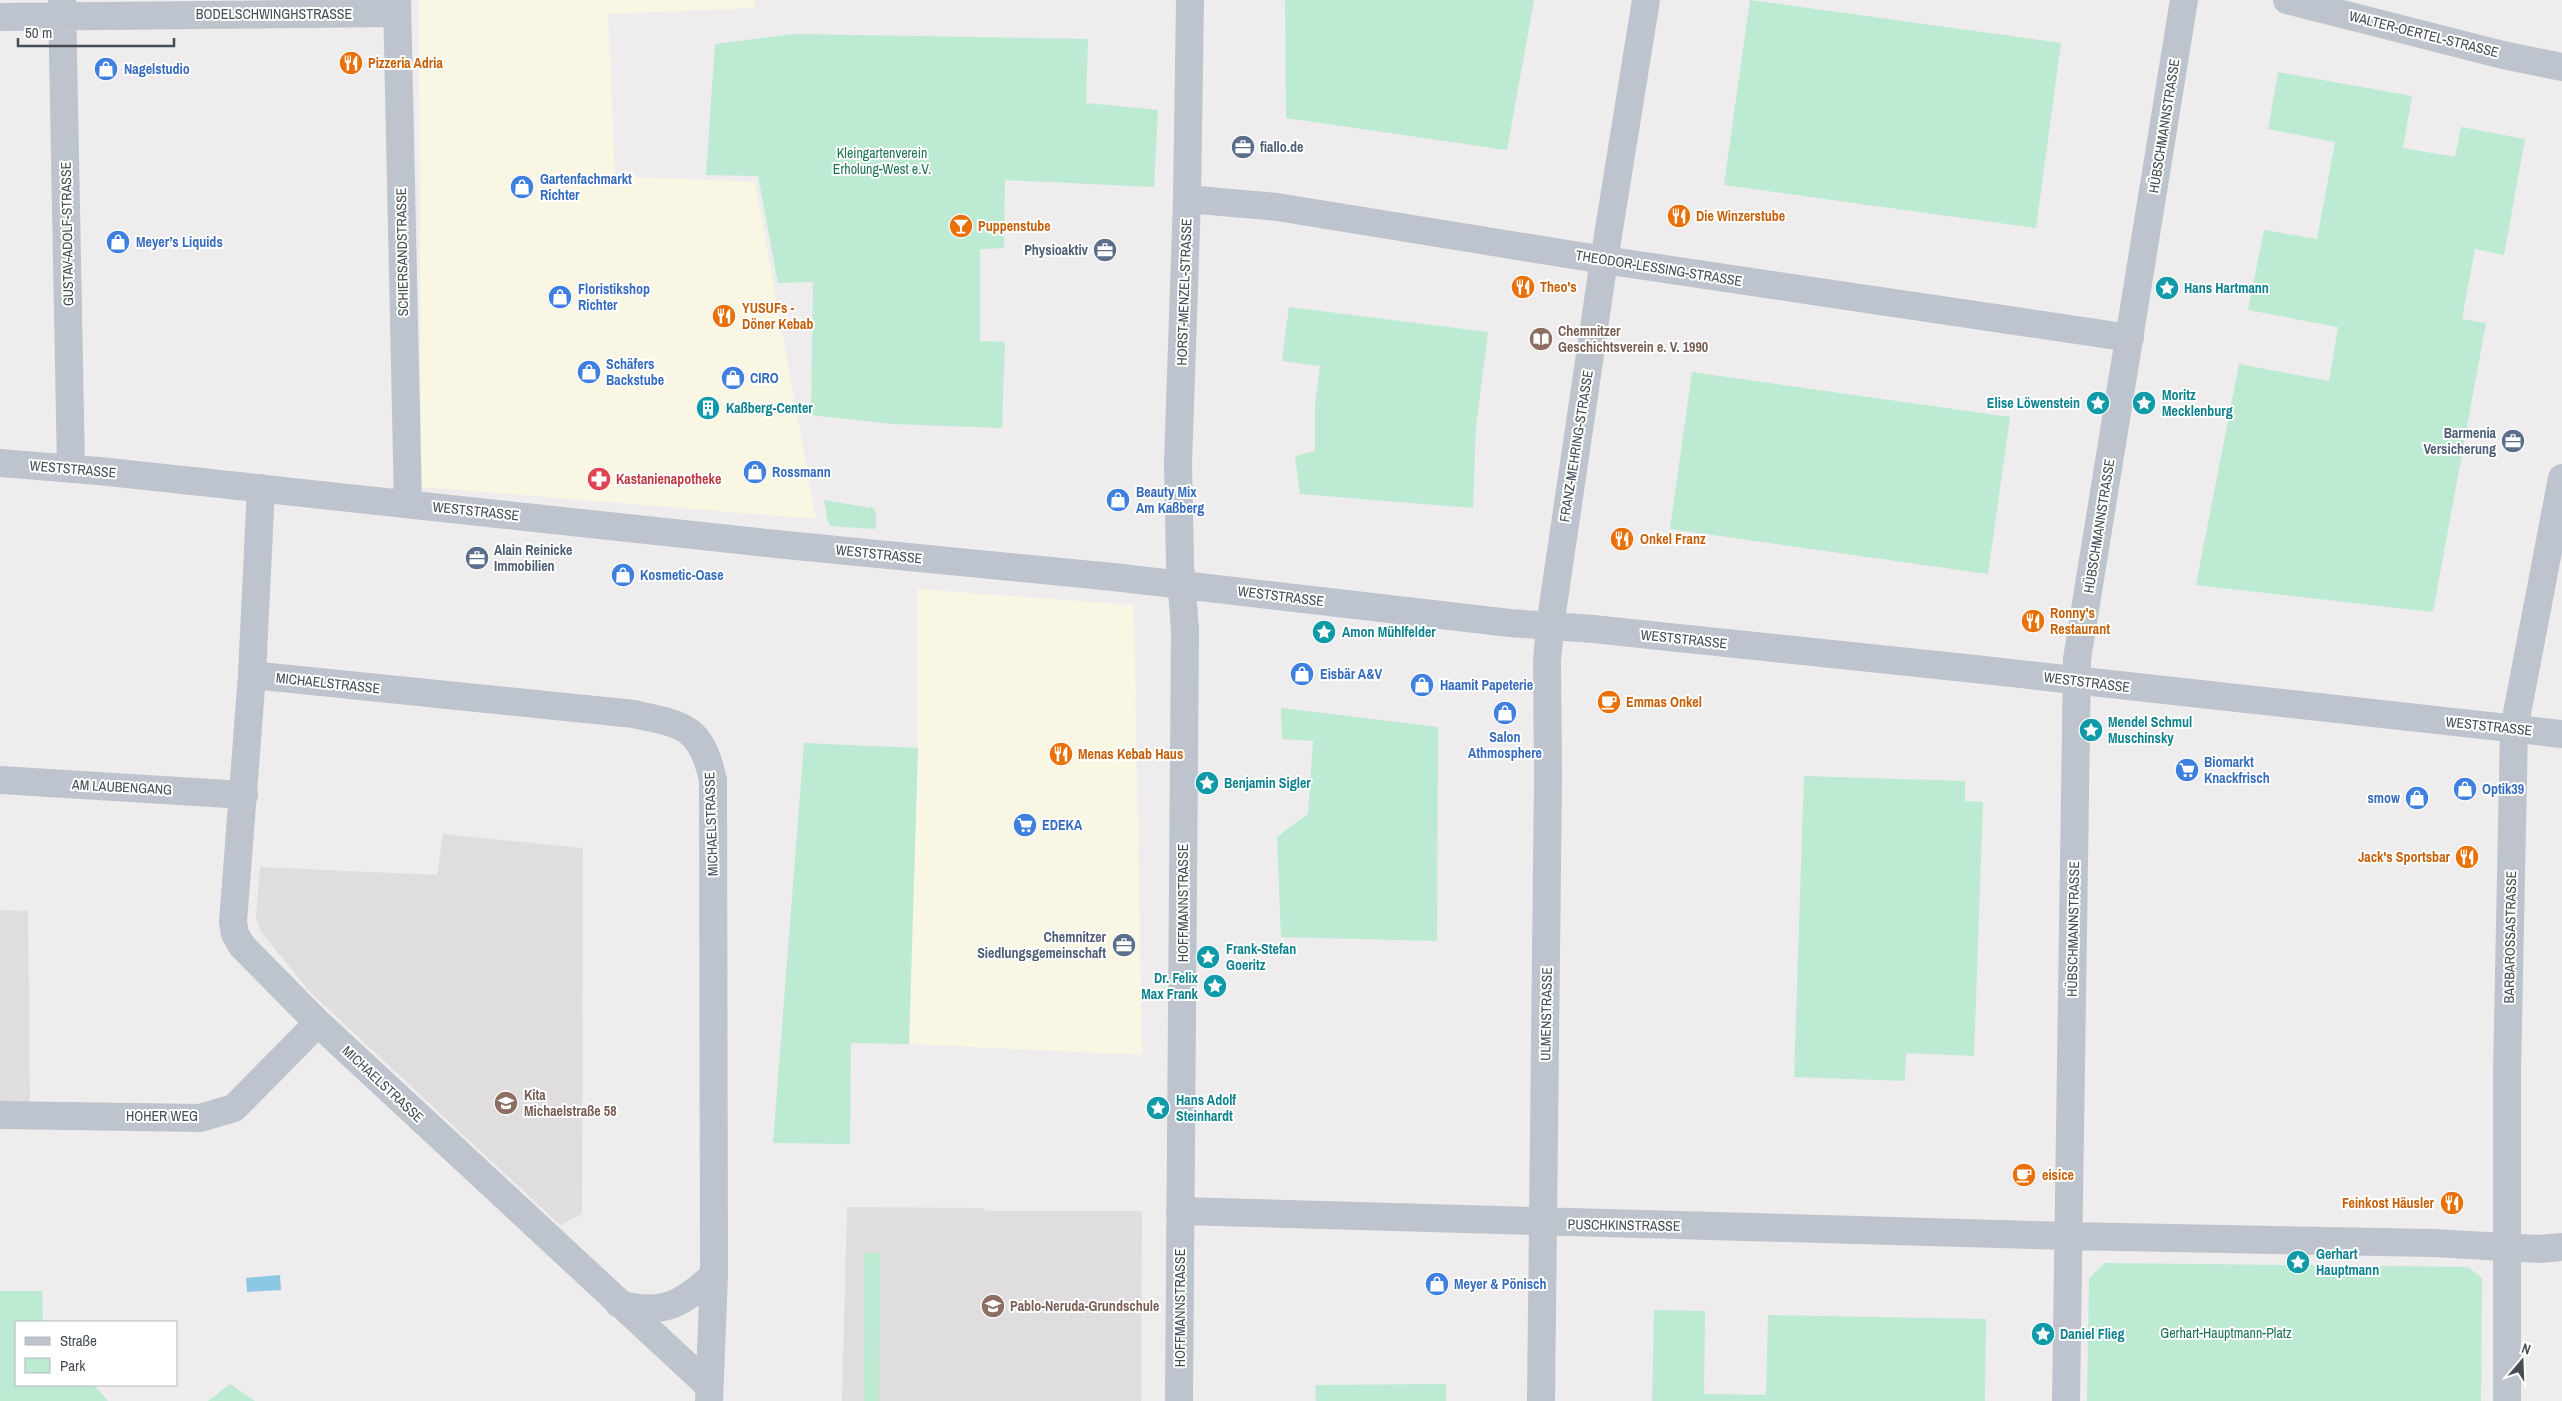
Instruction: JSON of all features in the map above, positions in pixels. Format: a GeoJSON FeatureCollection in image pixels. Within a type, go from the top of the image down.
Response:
{"type":"FeatureCollection","features":[{"type":"Feature","properties":{"kind":"street","name":"HORST-MENZEL-STRASSE"},"geometry":{"type":"LineString","coordinates":[[1182,584],[1178,464],[1187,199],[1190,0]]}},
{"type":"Feature","properties":{"kind":"street","name":"FRANZ-MEHRING-STRASSE"},"geometry":{"type":"LineString","coordinates":[[1550,626],[1604,260],[1646,0]]}},
{"type":"Feature","properties":{"kind":"street","name":"HÜBSCHMANNSTRASSE"},"geometry":{"type":"LineString","coordinates":[[2069,1236],[2077,707],[2075,681],[2077,658],[2184,0]]}},
{"type":"Feature","properties":{"kind":"street","name":"WALTER-OERTEL-STRASSE"},"geometry":{"type":"LineString","coordinates":[[2287,0],[2324,4],[2503,55],[2562,67]]}},
{"type":"Feature","properties":{"kind":"street","name":"BODELSCHWINGHSTRASSE"},"geometry":{"type":"LineString","coordinates":[[0,17],[62,7],[397,7]]}},
{"type":"Feature","properties":{"kind":"street","name":"GUSTAV-ADOLF-STRASSE"},"geometry":{"type":"LineString","coordinates":[[62,7],[71,469]]}},
{"type":"Feature","properties":{"kind":"street","name":"SCHIERSANDSTRASSE"},"geometry":{"type":"LineString","coordinates":[[397,7],[408,504]]}},
{"type":"Feature","properties":{"kind":"street","name":"THEODOR-LESSING-STRASSE"},"geometry":{"type":"LineString","coordinates":[[1187,199],[1277,207],[1604,260],[2130,338]]}},
{"type":"Feature","properties":{"kind":"street","name":"WESTSTRASSE"},"geometry":{"type":"LineString","coordinates":[[0,463],[261,488],[1182,584],[1550,626],[1975,668],[2075,681],[2562,734]]}},
{"type":"Feature","properties":{"kind":"street","name":"BARBAROSSASTRASSE"},"geometry":{"type":"LineString","coordinates":[[2507,1401],[2507,1072],[2514,729],[2562,478]]}},
{"type":"Feature","properties":{"kind":"street","name":"MICHAELSTRASSE"},"geometry":{"type":"LineString","coordinates":[[261,488],[252,675],[233,922],[235,934],[242,946],[318,1023],[619,1304],[685,1362],[708,1393]]}},
{"type":"Feature","properties":{"kind":"street","name":"HOFFMANNSTRASSE"},"geometry":{"type":"LineString","coordinates":[[1179,1401],[1185,640],[1182,584]]}},
{"type":"Feature","properties":{"kind":"street","name":"ULMENSTRASSE"},"geometry":{"type":"LineString","coordinates":[[1542,1401],[1547,661],[1550,626]]}},
{"type":"Feature","properties":{"kind":"street","name":"MICHAELSTRASSE"},"geometry":{"type":"LineString","coordinates":[[252,675],[634,714],[668,722],[694,734],[707,755],[713,780],[714,1275],[708,1393]]}},
{"type":"Feature","properties":{"kind":"street","name":"AM LAUBENGANG"},"geometry":{"type":"LineString","coordinates":[[0,780],[244,795]]}},
{"type":"Feature","properties":{"kind":"street","name":"HOHER WEG"},"geometry":{"type":"LineString","coordinates":[[0,1115],[200,1118],[234,1108],[318,1023]]}},
{"type":"Feature","properties":{"kind":"street","name":"PUSCHKINSTRASSE"},"geometry":{"type":"LineString","coordinates":[[1180,1211],[1544,1223],[2069,1236]]}},
{"type":"Feature","properties":{"kind":"street"},"geometry":{"type":"LineString","coordinates":[[2066,1401],[2069,1236],[2562,1247]]}},
{"type":"Feature","properties":{"kind":"street"},"geometry":{"type":"LineString","coordinates":[[619,1304],[652,1310],[688,1297],[714,1275]]}},
{"type":"Feature","properties":{"kind":"shaded area"},"geometry":{"type":"Polygon","coordinates":[[[419,0],[754,0],[755,8],[608,14],[615,176],[755,182],[816,519],[421,487],[419,0]]]}},
{"type":"Feature","properties":{"kind":"shaded area"},"geometry":{"type":"Polygon","coordinates":[[[918,589],[1134,605],[1142,1055],[909,1044],[918,748],[918,589]]]}},
{"type":"Feature","properties":{"kind":"shaded area","name":"Kita Michaelstraße 58"},"geometry":{"type":"Polygon","coordinates":[[[443,834],[583,848],[582,1214],[560,1225],[310,992],[261,932],[256,918],[260,867],[437,875],[443,834]]]}},
{"type":"Feature","properties":{"kind":"shaded area"},"geometry":{"type":"Polygon","coordinates":[[[0,910],[28,911],[30,1105],[0,1105],[0,910]]]}},
{"type":"Feature","properties":{"kind":"shaded area","name":"Pablo-Neruda-Grundschule"},"geometry":{"type":"Polygon","coordinates":[[[847,1207],[983,1208],[986,1211],[1142,1211],[1141,1401],[842,1401],[847,1207]]]}},
{"type":"Feature","properties":{"kind":"green space"},"geometry":{"type":"Polygon","coordinates":[[[1285,0],[1534,0],[1507,150],[1286,118],[1285,0]]]}},
{"type":"Feature","properties":{"kind":"green space"},"geometry":{"type":"Polygon","coordinates":[[[1750,0],[2061,43],[2036,228],[1724,185],[1750,0]]]}},
{"type":"Feature","properties":{"kind":"green space","name":"Kleingartenverein Erholung-West e.V."},"geometry":{"type":"Polygon","coordinates":[[[793,34],[1088,39],[1086,103],[1158,110],[1154,187],[1005,180],[1004,248],[980,249],[980,341],[1005,342],[1002,428],[893,424],[811,415],[813,282],[778,283],[758,176],[706,175],[715,44],[793,34]]]}},
{"type":"Feature","properties":{"kind":"green space"},"geometry":{"type":"Polygon","coordinates":[[[2278,72],[2412,96],[2403,148],[2455,157],[2461,127],[2525,139],[2504,255],[2475,249],[2462,319],[2486,323],[2433,612],[2196,585],[2239,364],[2329,381],[2338,327],[2248,310],[2264,230],[2317,239],[2335,142],[2268,129],[2278,72]]]}},
{"type":"Feature","properties":{"kind":"green space"},"geometry":{"type":"Polygon","coordinates":[[[1289,307],[1488,332],[1476,426],[1473,508],[1300,494],[1295,456],[1315,451],[1315,405],[1320,366],[1282,361],[1289,307]]]}},
{"type":"Feature","properties":{"kind":"green space"},"geometry":{"type":"Polygon","coordinates":[[[1692,372],[2010,417],[1988,574],[1670,529],[1692,372]]]}},
{"type":"Feature","properties":{"kind":"green space"},"geometry":{"type":"Polygon","coordinates":[[[824,500],[870,508],[870,505],[876,512],[876,527],[874,529],[831,526],[828,523],[824,500]]]}},
{"type":"Feature","properties":{"kind":"green space"},"geometry":{"type":"Polygon","coordinates":[[[1281,708],[1438,727],[1437,941],[1281,937],[1277,837],[1308,814],[1313,741],[1282,739],[1281,708]]]}},
{"type":"Feature","properties":{"kind":"green space"},"geometry":{"type":"Polygon","coordinates":[[[804,743],[918,748],[909,1044],[851,1043],[850,1144],[773,1143],[804,743]]]}},
{"type":"Feature","properties":{"kind":"green space"},"geometry":{"type":"Polygon","coordinates":[[[1804,776],[1965,781],[1965,801],[1983,802],[1974,1056],[1906,1053],[1905,1081],[1794,1077],[1804,776]]]}},
{"type":"Feature","properties":{"kind":"green space"},"geometry":{"type":"Polygon","coordinates":[[[864,1253],[880,1253],[879,1401],[864,1401],[864,1253]]]}},
{"type":"Feature","properties":{"kind":"green space","name":"Gerhart-Hauptmann-Platz"},"geometry":{"type":"Polygon","coordinates":[[[2105,1263],[2468,1267],[2482,1278],[2481,1401],[2087,1401],[2089,1278],[2105,1263]]]}},
{"type":"Feature","properties":{"kind":"green space"},"geometry":{"type":"Polygon","coordinates":[[[0,1291],[42,1291],[43,1321],[15,1321],[15,1386],[95,1386],[108,1401],[0,1401],[0,1291]]]}},
{"type":"Feature","properties":{"kind":"green space"},"geometry":{"type":"Polygon","coordinates":[[[1654,1310],[1705,1311],[1704,1394],[1766,1395],[1768,1315],[1986,1319],[1985,1401],[1652,1401],[1654,1310]]]}},
{"type":"Feature","properties":{"kind":"green space"},"geometry":{"type":"Polygon","coordinates":[[[230,1384],[255,1401],[208,1401],[230,1384]]]}},
{"type":"Feature","properties":{"kind":"green space"},"geometry":{"type":"Polygon","coordinates":[[[1446,1384],[1446,1401],[1316,1401],[1315,1385],[1446,1384]]]}},
{"type":"Feature","properties":{"kind":"water"},"geometry":{"type":"Polygon","coordinates":[[[280,1275],[281,1290],[247,1292],[246,1278],[280,1275]]]}},
{"type":"Feature","properties":{"kind":"place","name":"Pizzeria Adria"},"geometry":{"type":"Point","coordinates":[351,63]}},
{"type":"Feature","properties":{"kind":"place","name":"Nagelstudio"},"geometry":{"type":"Point","coordinates":[106,69]}},
{"type":"Feature","properties":{"kind":"place","name":"fiallo.de"},"geometry":{"type":"Point","coordinates":[1243,147]}},
{"type":"Feature","properties":{"kind":"place","name":"Gartenfachmarkt Richter"},"geometry":{"type":"Point","coordinates":[522,187]}},
{"type":"Feature","properties":{"kind":"place","name":"Die Winzerstube"},"geometry":{"type":"Point","coordinates":[1679,216]}},
{"type":"Feature","properties":{"kind":"place","name":"Puppenstube"},"geometry":{"type":"Point","coordinates":[961,226]}},
{"type":"Feature","properties":{"kind":"place","name":"Meyer’s Liquids"},"geometry":{"type":"Point","coordinates":[118,242]}},
{"type":"Feature","properties":{"kind":"place","name":"Physioaktiv"},"geometry":{"type":"Point","coordinates":[1105,250]}},
{"type":"Feature","properties":{"kind":"place","name":"Theo's"},"geometry":{"type":"Point","coordinates":[1523,287]}},
{"type":"Feature","properties":{"kind":"place","name":"Hans Hartmann"},"geometry":{"type":"Point","coordinates":[2167,288]}},
{"type":"Feature","properties":{"kind":"place","name":"Floristikshop Richter"},"geometry":{"type":"Point","coordinates":[560,297]}},
{"type":"Feature","properties":{"kind":"place","name":"YUSUFs - Döner Kebab"},"geometry":{"type":"Point","coordinates":[724,316]}},
{"type":"Feature","properties":{"kind":"place","name":"Chemnitzer Geschichtsverein e. V. 1990"},"geometry":{"type":"Point","coordinates":[1541,339]}},
{"type":"Feature","properties":{"kind":"place","name":"Schäfers Backstube"},"geometry":{"type":"Point","coordinates":[589,372]}},
{"type":"Feature","properties":{"kind":"place","name":"CIRO"},"geometry":{"type":"Point","coordinates":[733,378]}},
{"type":"Feature","properties":{"kind":"place","name":"Elise Löwenstein"},"geometry":{"type":"Point","coordinates":[2098,403]}},
{"type":"Feature","properties":{"kind":"place","name":"Moritz Mecklenburg"},"geometry":{"type":"Point","coordinates":[2144,403]}},
{"type":"Feature","properties":{"kind":"place","name":"Kaßberg-Center"},"geometry":{"type":"Point","coordinates":[708,408]}},
{"type":"Feature","properties":{"kind":"place","name":"Barmenia Versicherung"},"geometry":{"type":"Point","coordinates":[2513,441]}},
{"type":"Feature","properties":{"kind":"place","name":"Rossmann"},"geometry":{"type":"Point","coordinates":[755,472]}},
{"type":"Feature","properties":{"kind":"place","name":"Kastanienapotheke"},"geometry":{"type":"Point","coordinates":[599,479]}},
{"type":"Feature","properties":{"kind":"place","name":"Beauty Mix Am Kaßberg"},"geometry":{"type":"Point","coordinates":[1118,500]}},
{"type":"Feature","properties":{"kind":"place","name":"Onkel Franz"},"geometry":{"type":"Point","coordinates":[1622,539]}},
{"type":"Feature","properties":{"kind":"place","name":"Alain Reinicke Immobilien"},"geometry":{"type":"Point","coordinates":[477,558]}},
{"type":"Feature","properties":{"kind":"place","name":"Kosmetic-Oase"},"geometry":{"type":"Point","coordinates":[623,575]}},
{"type":"Feature","properties":{"kind":"place","name":"Ronny's Restaurant"},"geometry":{"type":"Point","coordinates":[2033,621]}},
{"type":"Feature","properties":{"kind":"place","name":"Amon Mühlfelder"},"geometry":{"type":"Point","coordinates":[1324,632]}},
{"type":"Feature","properties":{"kind":"place","name":"Eisbär A&V"},"geometry":{"type":"Point","coordinates":[1302,674]}},
{"type":"Feature","properties":{"kind":"place","name":"Haamit Papeterie"},"geometry":{"type":"Point","coordinates":[1422,685]}},
{"type":"Feature","properties":{"kind":"place","name":"Emmas Onkel"},"geometry":{"type":"Point","coordinates":[1609,702]}},
{"type":"Feature","properties":{"kind":"place","name":"Salon Athmosphere"},"geometry":{"type":"Point","coordinates":[1505,713]}},
{"type":"Feature","properties":{"kind":"place","name":"Mendel Schmul Muschinsky"},"geometry":{"type":"Point","coordinates":[2091,730]}},
{"type":"Feature","properties":{"kind":"place","name":"Menas Kebab Haus"},"geometry":{"type":"Point","coordinates":[1061,754]}},
{"type":"Feature","properties":{"kind":"place","name":"Biomarkt Knackfrisch"},"geometry":{"type":"Point","coordinates":[2187,770]}},
{"type":"Feature","properties":{"kind":"place","name":"Benjamin Sigler"},"geometry":{"type":"Point","coordinates":[1207,783]}},
{"type":"Feature","properties":{"kind":"place","name":"Optik39"},"geometry":{"type":"Point","coordinates":[2465,789]}},
{"type":"Feature","properties":{"kind":"place","name":"smow"},"geometry":{"type":"Point","coordinates":[2417,798]}},
{"type":"Feature","properties":{"kind":"place","name":"EDEKA"},"geometry":{"type":"Point","coordinates":[1025,825]}},
{"type":"Feature","properties":{"kind":"place","name":"Jack's Sportsbar"},"geometry":{"type":"Point","coordinates":[2467,857]}},
{"type":"Feature","properties":{"kind":"place","name":"Chemnitzer Siedlungsgemeinschaft"},"geometry":{"type":"Point","coordinates":[1124,945]}},
{"type":"Feature","properties":{"kind":"place","name":"Frank-Stefan Goeritz"},"geometry":{"type":"Point","coordinates":[1208,957]}},
{"type":"Feature","properties":{"kind":"place","name":"Dr. Felix Max Frank"},"geometry":{"type":"Point","coordinates":[1215,986]}},
{"type":"Feature","properties":{"kind":"place","name":"Kita Michaelstraße 58"},"geometry":{"type":"Point","coordinates":[506,1103]}},
{"type":"Feature","properties":{"kind":"place","name":"Hans Adolf Steinhardt"},"geometry":{"type":"Point","coordinates":[1158,1108]}},
{"type":"Feature","properties":{"kind":"place","name":"eisice"},"geometry":{"type":"Point","coordinates":[2024,1175]}},
{"type":"Feature","properties":{"kind":"place","name":"Feinkost Häusler"},"geometry":{"type":"Point","coordinates":[2452,1203]}},
{"type":"Feature","properties":{"kind":"place","name":"Gerhart Hauptmann"},"geometry":{"type":"Point","coordinates":[2298,1262]}},
{"type":"Feature","properties":{"kind":"place","name":"Meyer & Pönisch"},"geometry":{"type":"Point","coordinates":[1437,1284]}},
{"type":"Feature","properties":{"kind":"place","name":"Pablo-Neruda-Grundschule"},"geometry":{"type":"Point","coordinates":[993,1306]}},
{"type":"Feature","properties":{"kind":"place","name":"Daniel Flieg"},"geometry":{"type":"Point","coordinates":[2043,1334]}}]}
